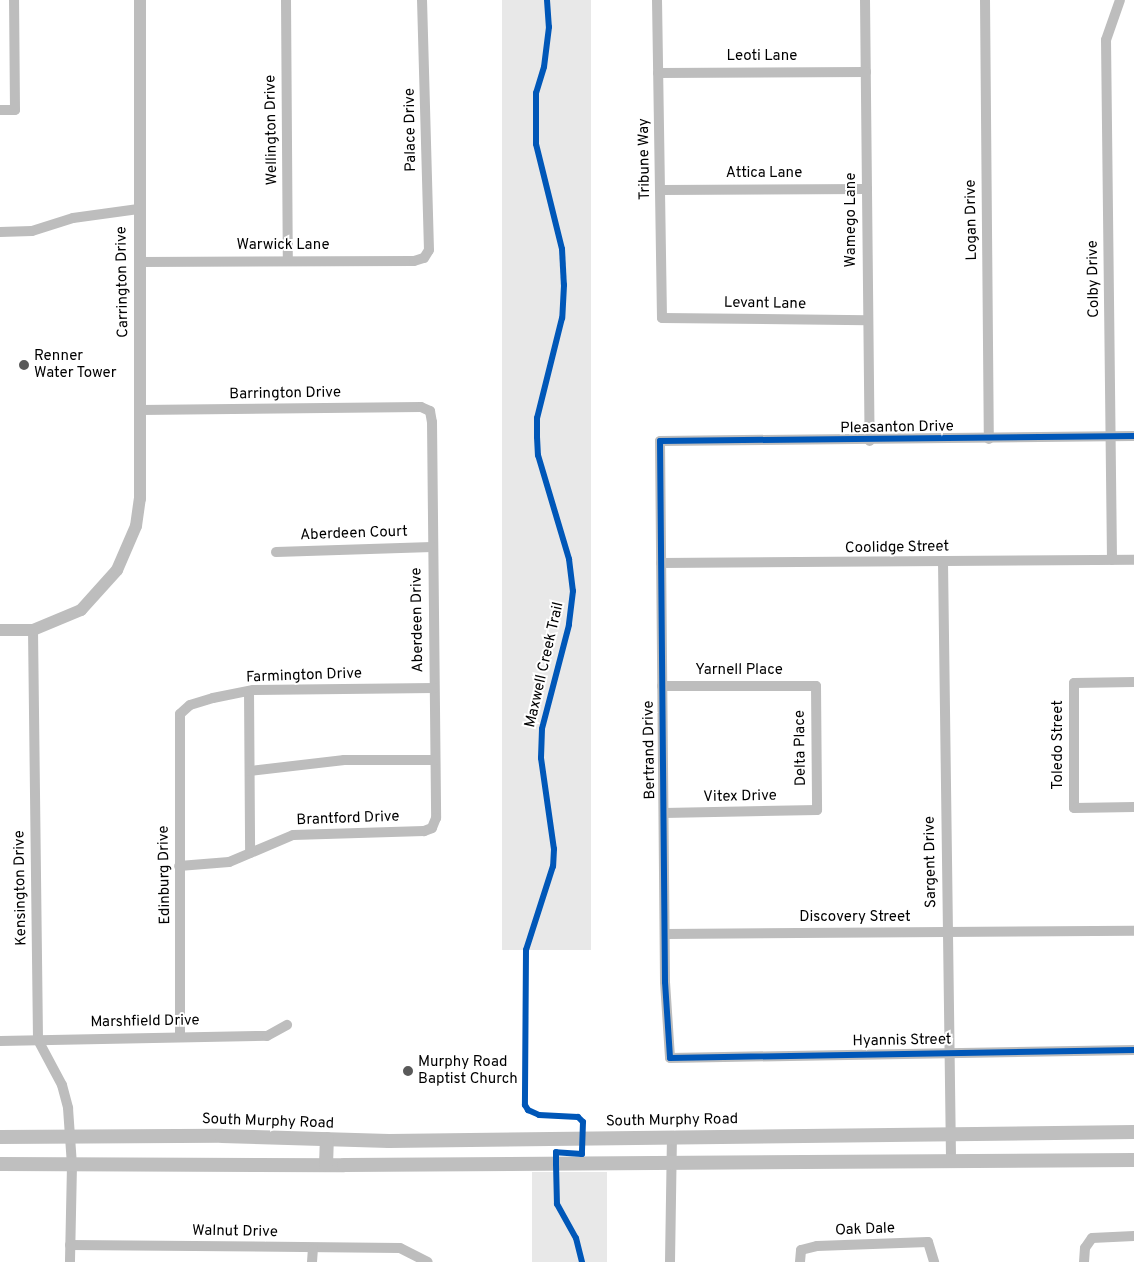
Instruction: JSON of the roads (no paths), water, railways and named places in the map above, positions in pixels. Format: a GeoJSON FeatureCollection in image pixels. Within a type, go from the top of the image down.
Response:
{"type":"FeatureCollection","features":[{"type":"Feature","properties":{"kind":"main road","name":"South Murphy Road"},"geometry":{"type":"LineString","coordinates":[[0,1137],[222,1136],[327,1139],[672,1138],[1134,1132]]}},
{"type":"Feature","properties":{"kind":"main road"},"geometry":{"type":"LineString","coordinates":[[326,1165],[327,1139]]}},
{"type":"Feature","properties":{"kind":"main road"},"geometry":{"type":"LineString","coordinates":[[0,1164],[326,1165],[1134,1160]]}},
{"type":"Feature","properties":{"kind":"street"},"geometry":{"type":"LineString","coordinates":[[0,110],[15,110],[14,0]]}},
{"type":"Feature","properties":{"kind":"street","name":"Carrington Drive"},"geometry":{"type":"LineString","coordinates":[[0,630],[33,630],[81,610],[117,570],[134,533],[140,499],[140,262],[138,209],[140,0]]}},
{"type":"Feature","properties":{"kind":"street","name":"Wellington Drive"},"geometry":{"type":"LineString","coordinates":[[286,0],[288,260]]}},
{"type":"Feature","properties":{"kind":"street","name":"Palace Drive"},"geometry":{"type":"LineString","coordinates":[[422,0],[429,250],[424,258]]}},
{"type":"Feature","properties":{"kind":"street","name":"Tribune Way"},"geometry":{"type":"LineString","coordinates":[[657,0],[662,318]]}},
{"type":"Feature","properties":{"kind":"street","name":"Wamego Lane"},"geometry":{"type":"LineString","coordinates":[[865,0],[870,441]]}},
{"type":"Feature","properties":{"kind":"street","name":"Logan Drive"},"geometry":{"type":"LineString","coordinates":[[985,0],[989,439]]}},
{"type":"Feature","properties":{"kind":"street","name":"Colby Drive"},"geometry":{"type":"LineString","coordinates":[[1112,560],[1106,40],[1120,0]]}},
{"type":"Feature","properties":{"kind":"street","name":"Leoti Lane"},"geometry":{"type":"LineString","coordinates":[[658,73],[866,72]]}},
{"type":"Feature","properties":{"kind":"street","name":"Attica Lane"},"geometry":{"type":"LineString","coordinates":[[661,190],[867,189]]}},
{"type":"Feature","properties":{"kind":"street"},"geometry":{"type":"LineString","coordinates":[[0,232],[32,231],[73,218],[138,209]]}},
{"type":"Feature","properties":{"kind":"street","name":"Warwick Lane"},"geometry":{"type":"LineString","coordinates":[[140,262],[414,261],[424,258]]}},
{"type":"Feature","properties":{"kind":"street","name":"Levant Lane"},"geometry":{"type":"LineString","coordinates":[[662,318],[868,320]]}},
{"type":"Feature","properties":{"kind":"street","name":"Barrington Drive"},"geometry":{"type":"LineString","coordinates":[[140,410],[421,407],[430,411]]}},
{"type":"Feature","properties":{"kind":"street","name":"Aberdeen Drive"},"geometry":{"type":"LineString","coordinates":[[430,411],[436,818],[432,828]]}},
{"type":"Feature","properties":{"kind":"street","name":"Pleasanton Drive"},"geometry":{"type":"LineString","coordinates":[[660,441],[870,441],[1134,436]]}},
{"type":"Feature","properties":{"kind":"street","name":"Bertrand Drive"},"geometry":{"type":"LineString","coordinates":[[660,441],[664,813],[670,1058]]}},
{"type":"Feature","properties":{"kind":"street","name":"Aberdeen Court"},"geometry":{"type":"LineString","coordinates":[[276,552],[432,547]]}},
{"type":"Feature","properties":{"kind":"street","name":"Coolidge Street"},"geometry":{"type":"LineString","coordinates":[[661,563],[1134,560]]}},
{"type":"Feature","properties":{"kind":"street","name":"Sargent Drive"},"geometry":{"type":"LineString","coordinates":[[943,562],[951,1161]]}},
{"type":"Feature","properties":{"kind":"street","name":"Kensington Drive"},"geometry":{"type":"LineString","coordinates":[[33,630],[38,1040],[62,1085],[68,1108],[72,1165],[70,1262]]}},
{"type":"Feature","properties":{"kind":"street","name":"Toledo Street"},"geometry":{"type":"LineString","coordinates":[[1134,682],[1074,682],[1074,808],[1134,807]]}},
{"type":"Feature","properties":{"kind":"street","name":"Yarnell Place"},"geometry":{"type":"LineString","coordinates":[[662,686],[816,686]]}},
{"type":"Feature","properties":{"kind":"street","name":"Delta Place"},"geometry":{"type":"LineString","coordinates":[[816,686],[817,810]]}},
{"type":"Feature","properties":{"kind":"street","name":"Farmington Drive"},"geometry":{"type":"LineString","coordinates":[[180,714],[190,705],[213,698],[249,691],[434,688]]}},
{"type":"Feature","properties":{"kind":"street"},"geometry":{"type":"LineString","coordinates":[[249,691],[250,853]]}},
{"type":"Feature","properties":{"kind":"street","name":"Edinburg Drive"},"geometry":{"type":"LineString","coordinates":[[180,714],[180,1036]]}},
{"type":"Feature","properties":{"kind":"street"},"geometry":{"type":"LineString","coordinates":[[250,771],[326,761],[435,760]]}},
{"type":"Feature","properties":{"kind":"street","name":"Vitex Drive"},"geometry":{"type":"LineString","coordinates":[[664,813],[817,810]]}},
{"type":"Feature","properties":{"kind":"street","name":"Brantford Drive"},"geometry":{"type":"LineString","coordinates":[[179,866],[213,865],[250,853],[293,835],[424,831],[432,828]]}},
{"type":"Feature","properties":{"kind":"street","name":"Discovery Street"},"geometry":{"type":"LineString","coordinates":[[666,934],[1134,931]]}},
{"type":"Feature","properties":{"kind":"street","name":"Marshfield Drive"},"geometry":{"type":"LineString","coordinates":[[0,1041],[180,1036],[267,1036],[287,1025]]}},
{"type":"Feature","properties":{"kind":"street","name":"Hyannis Street"},"geometry":{"type":"LineString","coordinates":[[670,1058],[1134,1050]]}},
{"type":"Feature","properties":{"kind":"street"},"geometry":{"type":"LineString","coordinates":[[670,1262],[672,1138]]}},
{"type":"Feature","properties":{"kind":"street"},"geometry":{"type":"LineString","coordinates":[[1084,1262],[1085,1248],[1092,1238],[1134,1236]]}},
{"type":"Feature","properties":{"kind":"street","name":"Oak Dale"},"geometry":{"type":"LineString","coordinates":[[800,1262],[801,1250],[817,1246],[928,1242],[934,1259]]}},
{"type":"Feature","properties":{"kind":"street","name":"Walnut Drive"},"geometry":{"type":"LineString","coordinates":[[70,1244],[313,1249],[400,1248],[428,1262]]}},
{"type":"Feature","properties":{"kind":"street"},"geometry":{"type":"LineString","coordinates":[[312,1262],[313,1249]]}},
{"type":"Feature","properties":{"kind":"place","name":"Renner Water Tower"},"geometry":{"type":"Point","coordinates":[24,365]}},
{"type":"Feature","properties":{"kind":"place","name":"Murphy Road Baptist Church"},"geometry":{"type":"Point","coordinates":[408,1071]}}]}
